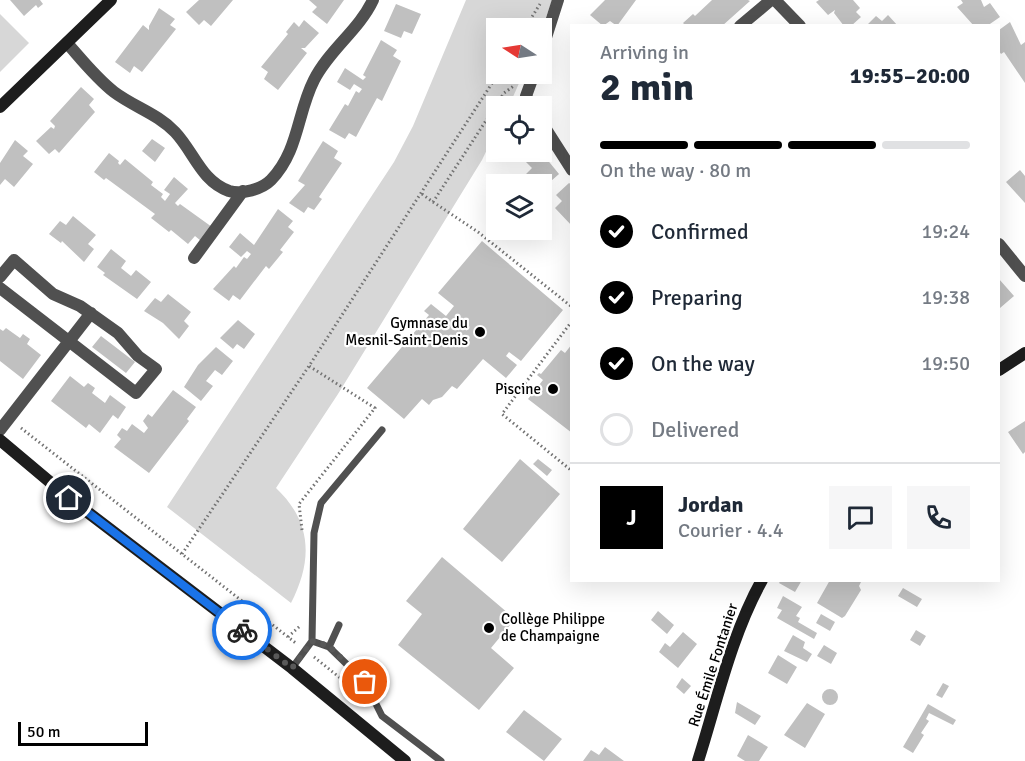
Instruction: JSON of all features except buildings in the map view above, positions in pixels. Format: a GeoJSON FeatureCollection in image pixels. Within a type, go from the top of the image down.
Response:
{"type":"FeatureCollection","features":[{"type":"Feature","properties":{"kind":"street"},"geometry":{"type":"LineString","coordinates":[[67,43],[96,76],[115,93],[155,116],[175,132],[204,174],[232,192],[251,190],[270,182],[283,165],[298,135],[313,82],[327,58],[367,13],[373,0]]}},
{"type":"Feature","properties":{"kind":"street"},"geometry":{"type":"LineString","coordinates":[[552,19],[558,0]]}},
{"type":"Feature","properties":{"kind":"street"},"geometry":{"type":"LineString","coordinates":[[742,24],[771,0]]}},
{"type":"Feature","properties":{"kind":"street"},"geometry":{"type":"LineString","coordinates":[[776,0],[798,24]]}},
{"type":"Feature","properties":{"kind":"street"},"geometry":{"type":"LineString","coordinates":[[0,107],[108,1]]}},
{"type":"Feature","properties":{"kind":"street"},"geometry":{"type":"LineString","coordinates":[[552,139],[570,167]]}},
{"type":"Feature","properties":{"kind":"street"},"geometry":{"type":"LineString","coordinates":[[194,258],[243,191]]}},
{"type":"Feature","properties":{"kind":"street"},"geometry":{"type":"LineString","coordinates":[[1000,245],[1025,276]]}},
{"type":"Feature","properties":{"kind":"street"},"geometry":{"type":"LineString","coordinates":[[0,277],[14,260],[53,294],[91,314],[118,333],[138,356],[156,369],[136,393],[0,288]]}},
{"type":"Feature","properties":{"kind":"street"},"geometry":{"type":"LineString","coordinates":[[0,430],[91,314]]}},
{"type":"Feature","properties":{"kind":"street"},"geometry":{"type":"LineString","coordinates":[[1000,369],[1025,354]]}},
{"type":"Feature","properties":{"kind":"street"},"geometry":{"type":"LineString","coordinates":[[0,440],[69,498],[292,668],[405,761]]}},
{"type":"Feature","properties":{"kind":"street","name":"Rue Émile Fontanier"},"geometry":{"type":"LineString","coordinates":[[698,761],[732,650],[749,603],[761,582]]}},
{"type":"Feature","properties":{"kind":"lane"},"geometry":{"type":"LineString","coordinates":[[292,668],[307,651],[312,641],[314,533],[321,503],[382,430]]}},
{"type":"Feature","properties":{"kind":"lane"},"geometry":{"type":"LineString","coordinates":[[329,646],[339,625]]}},
{"type":"Feature","properties":{"kind":"lane"},"geometry":{"type":"LineString","coordinates":[[312,641],[329,646],[365,682],[382,716],[441,761]]}},
{"type":"Feature","properties":{"kind":"path"},"geometry":{"type":"LineString","coordinates":[[531,18],[542,0]]}},
{"type":"Feature","properties":{"kind":"path"},"geometry":{"type":"LineString","coordinates":[[182,554],[309,366],[492,84]]}},
{"type":"Feature","properties":{"kind":"path"},"geometry":{"type":"LineString","coordinates":[[433,202],[504,93],[516,84]]}},
{"type":"Feature","properties":{"kind":"path"},"geometry":{"type":"LineString","coordinates":[[422,194],[478,232],[570,305]]}},
{"type":"Feature","properties":{"kind":"path"},"geometry":{"type":"LineString","coordinates":[[570,324],[502,414],[570,469]]}},
{"type":"Feature","properties":{"kind":"path"},"geometry":{"type":"LineString","coordinates":[[309,366],[375,408]]}},
{"type":"Feature","properties":{"kind":"path"},"geometry":{"type":"LineString","coordinates":[[9,419],[350,685]]}},
{"type":"Feature","properties":{"kind":"shaded area"},"geometry":{"type":"Polygon","coordinates":[[[466,0],[552,0],[546,18],[486,18],[486,84],[519,84],[513,96],[486,96],[486,152],[482,160],[338,394],[276,488],[297,514],[305,542],[303,572],[291,603],[167,507],[394,162],[413,126],[466,0]]]}},
{"type":"Feature","properties":{"kind":"shaded area"},"geometry":{"type":"Polygon","coordinates":[[[0,14],[29,43],[0,72],[0,14]]]}},
{"type":"Feature","properties":{"kind":"way so far"},"geometry":{"type":"LineString","coordinates":[[242,630],[292,668],[307,651],[312,641],[329,646],[365,682]]}},
{"type":"Feature","properties":{"kind":"place","name":"Gymnase du Mesnil-Saint-Denis"},"geometry":{"type":"Point","coordinates":[480,332]}},
{"type":"Feature","properties":{"kind":"place","name":"Piscine"},"geometry":{"type":"Point","coordinates":[553,389]}},
{"type":"Feature","properties":{"kind":"place","name":"Collège Philippe de Champaigne"},"geometry":{"type":"Point","coordinates":[489,628]}},
{"type":"Feature","properties":{"kind":"route"},"geometry":{"type":"LineString","coordinates":[[69,498],[242,630]]}}]}
